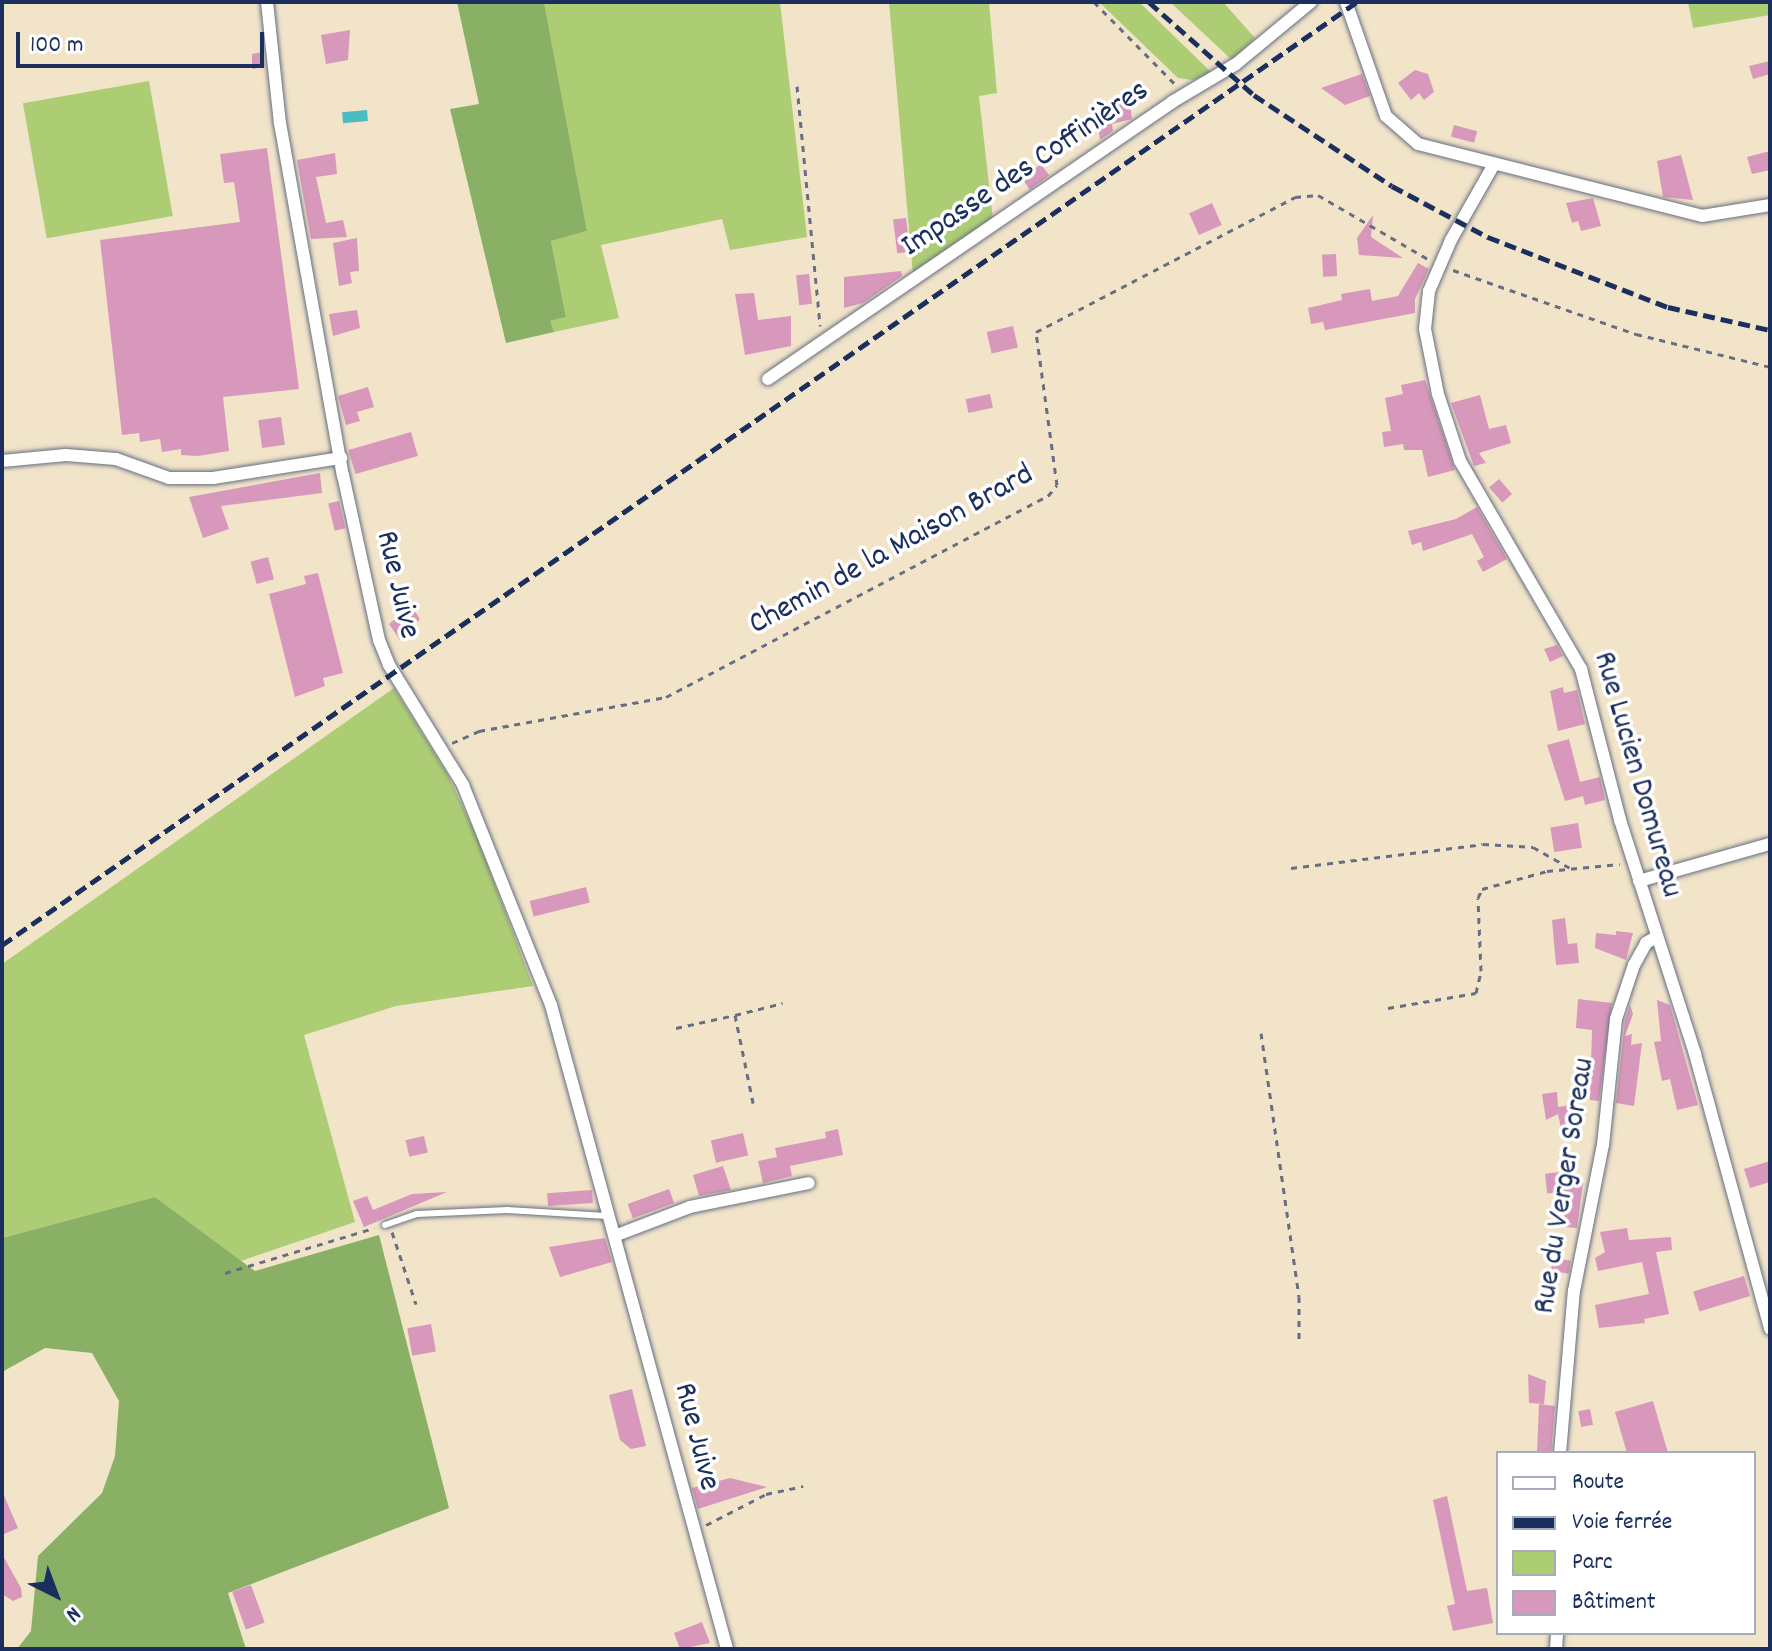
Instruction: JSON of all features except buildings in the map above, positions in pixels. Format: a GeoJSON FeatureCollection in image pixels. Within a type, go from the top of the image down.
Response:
{"type":"FeatureCollection","features":[{"type":"Feature","properties":{"kind":"street","name":"Rue Juive"},"geometry":{"type":"LineString","coordinates":[[267,2],[280,123],[341,458],[379,640],[389,665],[442,748],[476,813],[551,1005],[617,1235],[692,1532],[727,1649]]}},
{"type":"Feature","properties":{"kind":"street","name":"Impasse des Coffinières"},"geometry":{"type":"LineString","coordinates":[[768,379],[1187,92],[1236,64],[1311,2]]}},
{"type":"Feature","properties":{"kind":"street"},"geometry":{"type":"LineString","coordinates":[[1346,2],[1393,125],[1418,144],[1493,166],[1535,171],[1702,216],[1770,205]]}},
{"type":"Feature","properties":{"kind":"street","name":"Rue Lucien Domureau"},"geometry":{"type":"LineString","coordinates":[[1493,166],[1439,265],[1425,329],[1450,439],[1581,669],[1639,881],[1770,1329]]}},
{"type":"Feature","properties":{"kind":"street"},"geometry":{"type":"LineString","coordinates":[[2,461],[66,455],[116,459],[169,478],[213,478],[341,458]]}},
{"type":"Feature","properties":{"kind":"street"},"geometry":{"type":"LineString","coordinates":[[1639,881],[1770,844]]}},
{"type":"Feature","properties":{"kind":"street","name":"Rue du Verger Soreau"},"geometry":{"type":"LineString","coordinates":[[1560,1451],[1574,1291],[1603,1145],[1616,1019],[1634,965],[1646,943],[1656,937]]}},
{"type":"Feature","properties":{"kind":"street"},"geometry":{"type":"LineString","coordinates":[[617,1235],[690,1207],[809,1183]]}},
{"type":"Feature","properties":{"kind":"lane"},"geometry":{"type":"LineString","coordinates":[[388,1224],[417,1214],[507,1210],[611,1216]]}},
{"type":"Feature","properties":{"kind":"path"},"geometry":{"type":"LineString","coordinates":[[1094,2],[1187,92]]}},
{"type":"Feature","properties":{"kind":"path"},"geometry":{"type":"LineString","coordinates":[[797,86],[822,342]]}},
{"type":"Feature","properties":{"kind":"path","name":"Chemin de la Maison Brard"},"geometry":{"type":"LineString","coordinates":[[442,748],[479,731],[666,697],[1048,496],[1057,485],[1036,332],[1295,197],[1318,195],[1439,265]]}},
{"type":"Feature","properties":{"kind":"path"},"geometry":{"type":"LineString","coordinates":[[1439,265],[1636,334],[1770,367]]}},
{"type":"Feature","properties":{"kind":"path"},"geometry":{"type":"LineString","coordinates":[[1291,868],[1483,844],[1533,847],[1570,868]]}},
{"type":"Feature","properties":{"kind":"path"},"geometry":{"type":"LineString","coordinates":[[1388,1008],[1476,993],[1481,971],[1478,898],[1482,889],[1570,868],[1634,863]]}},
{"type":"Feature","properties":{"kind":"path"},"geometry":{"type":"LineString","coordinates":[[676,1028],[783,1003]]}},
{"type":"Feature","properties":{"kind":"path"},"geometry":{"type":"LineString","coordinates":[[735,1015],[753,1103]]}},
{"type":"Feature","properties":{"kind":"path"},"geometry":{"type":"LineString","coordinates":[[1261,1033],[1299,1297],[1299,1344]]}},
{"type":"Feature","properties":{"kind":"path"},"geometry":{"type":"LineString","coordinates":[[225,1273],[388,1224],[416,1304]]}},
{"type":"Feature","properties":{"kind":"path"},"geometry":{"type":"LineString","coordinates":[[692,1532],[766,1494],[803,1486]]}},
{"type":"Feature","properties":{"kind":"green space"},"geometry":{"type":"Polygon","coordinates":[[[457,2],[544,2],[587,231],[551,241],[566,317],[550,321],[554,332],[506,343],[450,109],[479,104],[457,2]]]}},
{"type":"Feature","properties":{"kind":"green space"},"geometry":{"type":"Polygon","coordinates":[[[544,2],[780,2],[807,237],[730,250],[722,219],[601,245],[619,318],[554,332],[549,321],[566,317],[551,241],[587,231],[544,2]]]}},
{"type":"Feature","properties":{"kind":"green space"},"geometry":{"type":"Polygon","coordinates":[[[889,2],[989,2],[997,93],[979,96],[993,220],[913,275],[889,2]]]}},
{"type":"Feature","properties":{"kind":"green space"},"geometry":{"type":"Polygon","coordinates":[[[1099,2],[1139,2],[1212,73],[1193,80],[1178,78],[1099,2]]]}},
{"type":"Feature","properties":{"kind":"green space"},"geometry":{"type":"Polygon","coordinates":[[[1170,2],[1223,2],[1255,38],[1232,60],[1170,2]]]}},
{"type":"Feature","properties":{"kind":"green space"},"geometry":{"type":"Polygon","coordinates":[[[1688,2],[1770,2],[1770,15],[1693,28],[1688,2]]]}},
{"type":"Feature","properties":{"kind":"green space"},"geometry":{"type":"Polygon","coordinates":[[[149,81],[173,216],[47,238],[23,103],[149,81]]]}},
{"type":"Feature","properties":{"kind":"green space"},"geometry":{"type":"Polygon","coordinates":[[[394,688],[448,775],[477,837],[533,986],[396,1006],[304,1035],[355,1222],[241,1261],[155,1197],[2,1238],[2,964],[394,688]]]}},
{"type":"Feature","properties":{"kind":"green space"},"geometry":{"type":"Polygon","coordinates":[[[155,1197],[255,1271],[379,1235],[449,1508],[228,1593],[246,1649],[17,1649],[31,1631],[38,1556],[102,1493],[115,1456],[119,1401],[92,1353],[45,1348],[2,1372],[2,1238],[155,1197]]]}},
{"type":"Feature","properties":{"kind":"water"},"geometry":{"type":"Polygon","coordinates":[[[367,110],[368,121],[343,123],[342,112],[367,110]]]}},
{"type":"Feature","properties":{"kind":"railway"},"geometry":{"type":"LineString","coordinates":[[1149,2],[1254,95],[1392,186],[1488,237],[1668,307],[1770,330]]}},
{"type":"Feature","properties":{"kind":"railway"},"geometry":{"type":"LineString","coordinates":[[2,945],[1357,2]]}}]}
